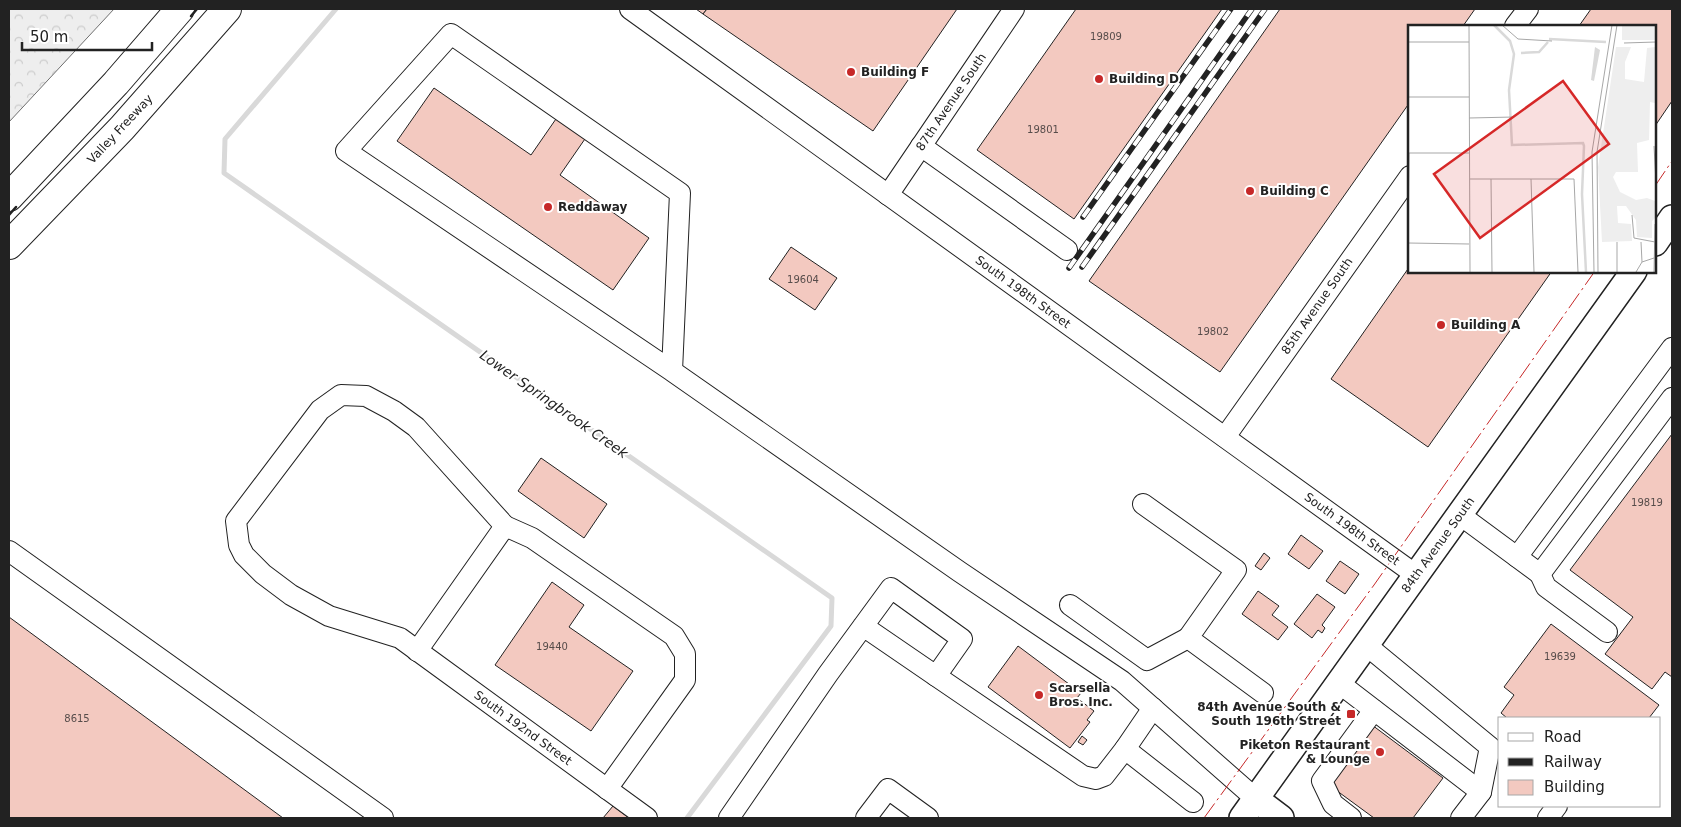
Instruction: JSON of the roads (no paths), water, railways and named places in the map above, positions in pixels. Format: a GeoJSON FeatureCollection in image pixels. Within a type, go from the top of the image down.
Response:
{"type":"FeatureCollection","features":[{"type":"Feature","properties":{"kind":"highway"},"geometry":{"type":"LineString","coordinates":[[9,176],[162,9]]}},
{"type":"Feature","properties":{"kind":"highway"},"geometry":{"type":"LineString","coordinates":[[9,197],[116,83],[180,9]]}},
{"type":"Feature","properties":{"kind":"highway","name":"Valley Freeway"},"geometry":{"type":"LineString","coordinates":[[9,245],[122,128],[227,9]]}},
{"type":"Feature","properties":{"kind":"main road"},"geometry":{"type":"LineString","coordinates":[[1656,241],[1672,218]]}},
{"type":"Feature","properties":{"kind":"main road","name":"84th Avenue South"},"geometry":{"type":"LineString","coordinates":[[1249,809],[1633,272]]}},
{"type":"Feature","properties":{"kind":"main road"},"geometry":{"type":"LineString","coordinates":[[1249,809],[1282,818]]}},
{"type":"Feature","properties":{"kind":"street","name":"South 198th Street"},"geometry":{"type":"LineString","coordinates":[[630,9],[1416,576]]}},
{"type":"Feature","properties":{"kind":"street","name":"87th Avenue South"},"geometry":{"type":"LineString","coordinates":[[888,194],[1014,9]]}},
{"type":"Feature","properties":{"kind":"street"},"geometry":{"type":"LineString","coordinates":[[1516,25],[1528,9]]}},
{"type":"Feature","properties":{"kind":"street"},"geometry":{"type":"LineString","coordinates":[[672,371],[680,193],[451,34],[346,151],[672,371],[960,572],[1122,681],[1153,708],[1249,809]]}},
{"type":"Feature","properties":{"kind":"street"},"geometry":{"type":"LineString","coordinates":[[921,146],[1067,250]]}},
{"type":"Feature","properties":{"kind":"street","name":"85th Avenue South"},"geometry":{"type":"LineString","coordinates":[[1225,437],[1408,179]]}},
{"type":"Feature","properties":{"kind":"street"},"geometry":{"type":"LineString","coordinates":[[1517,557],[1672,348]]}},
{"type":"Feature","properties":{"kind":"street","name":"South 192nd Street"},"geometry":{"type":"LineString","coordinates":[[505,526],[416,427],[394,411],[366,396],[341,395],[320,410],[236,521],[239,545],[244,555],[263,574],[291,594],[329,616],[400,638],[647,818]]}},
{"type":"Feature","properties":{"kind":"street"},"geometry":{"type":"LineString","coordinates":[[1540,574],[1672,398]]}},
{"type":"Feature","properties":{"kind":"street"},"geometry":{"type":"LineString","coordinates":[[1629,407],[1652,424]]}},
{"type":"Feature","properties":{"kind":"street"},"geometry":{"type":"LineString","coordinates":[[1070,605],[1147,660],[1188,638],[1236,570],[1143,504]]}},
{"type":"Feature","properties":{"kind":"street"},"geometry":{"type":"LineString","coordinates":[[1460,515],[1540,574],[1546,586],[1607,632]]}},
{"type":"Feature","properties":{"kind":"street"},"geometry":{"type":"LineString","coordinates":[[417,651],[505,526],[532,538],[674,636],[685,654],[685,680],[607,789]]}},
{"type":"Feature","properties":{"kind":"street"},"geometry":{"type":"LineString","coordinates":[[9,550],[383,818]]}},
{"type":"Feature","properties":{"kind":"street"},"geometry":{"type":"LineString","coordinates":[[729,818],[828,674],[891,588],[962,639],[936,676]]}},
{"type":"Feature","properties":{"kind":"street"},"geometry":{"type":"LineString","coordinates":[[863,626],[1083,776],[1096,779],[1104,776],[1153,708]]}},
{"type":"Feature","properties":{"kind":"street"},"geometry":{"type":"LineString","coordinates":[[1079,652],[1099,626]]}},
{"type":"Feature","properties":{"kind":"street"},"geometry":{"type":"LineString","coordinates":[[1188,638],[1263,693]]}},
{"type":"Feature","properties":{"kind":"street"},"geometry":{"type":"LineString","coordinates":[[1366,645],[1490,747],[1481,792],[1461,818]]}},
{"type":"Feature","properties":{"kind":"street"},"geometry":{"type":"LineString","coordinates":[[1339,683],[1481,792]]}},
{"type":"Feature","properties":{"kind":"street"},"geometry":{"type":"LineString","coordinates":[[1352,818],[1333,804],[1322,781],[1374,710]]}},
{"type":"Feature","properties":{"kind":"street"},"geometry":{"type":"LineString","coordinates":[[1125,749],[1193,802]]}},
{"type":"Feature","properties":{"kind":"street"},"geometry":{"type":"LineString","coordinates":[[866,818],[888,788],[928,818]]}},
{"type":"Feature","properties":{"kind":"street"},"geometry":{"type":"LineString","coordinates":[[1548,818],[1556,807]]}},
{"type":"Feature","properties":{"kind":"waterway","name":"Lower Springbrook Creek"},"geometry":{"type":"LineString","coordinates":[[336,9],[225,139],[224,173],[832,598],[831,626],[687,818]]}},
{"type":"Feature","properties":{"kind":"railway"},"geometry":{"type":"LineString","coordinates":[[1083,217],[1231,9]]}},
{"type":"Feature","properties":{"kind":"railway"},"geometry":{"type":"LineString","coordinates":[[1069,268],[1252,9]]}},
{"type":"Feature","properties":{"kind":"railway"},"geometry":{"type":"LineString","coordinates":[[1082,267],[1265,9]]}},
{"type":"Feature","properties":{"kind":"place","name":"Building F"},"geometry":{"type":"Point","coordinates":[851,72]}},
{"type":"Feature","properties":{"kind":"place","name":"Building D"},"geometry":{"type":"Point","coordinates":[1099,79]}},
{"type":"Feature","properties":{"kind":"place","name":"Building C"},"geometry":{"type":"Point","coordinates":[1250,191]}},
{"type":"Feature","properties":{"kind":"place","name":"Reddaway"},"geometry":{"type":"Point","coordinates":[548,207]}},
{"type":"Feature","properties":{"kind":"place","name":"Building A"},"geometry":{"type":"Point","coordinates":[1441,325]}},
{"type":"Feature","properties":{"kind":"place","name":"Scarsella Bros. Inc."},"geometry":{"type":"Point","coordinates":[1039,695]}},
{"type":"Feature","properties":{"kind":"place","name":"84th Avenue South & South 196th Street"},"geometry":{"type":"Point","coordinates":[1351,714]}},
{"type":"Feature","properties":{"kind":"place","name":"Piketon Restaurant & Lounge"},"geometry":{"type":"Point","coordinates":[1380,752]}}]}
